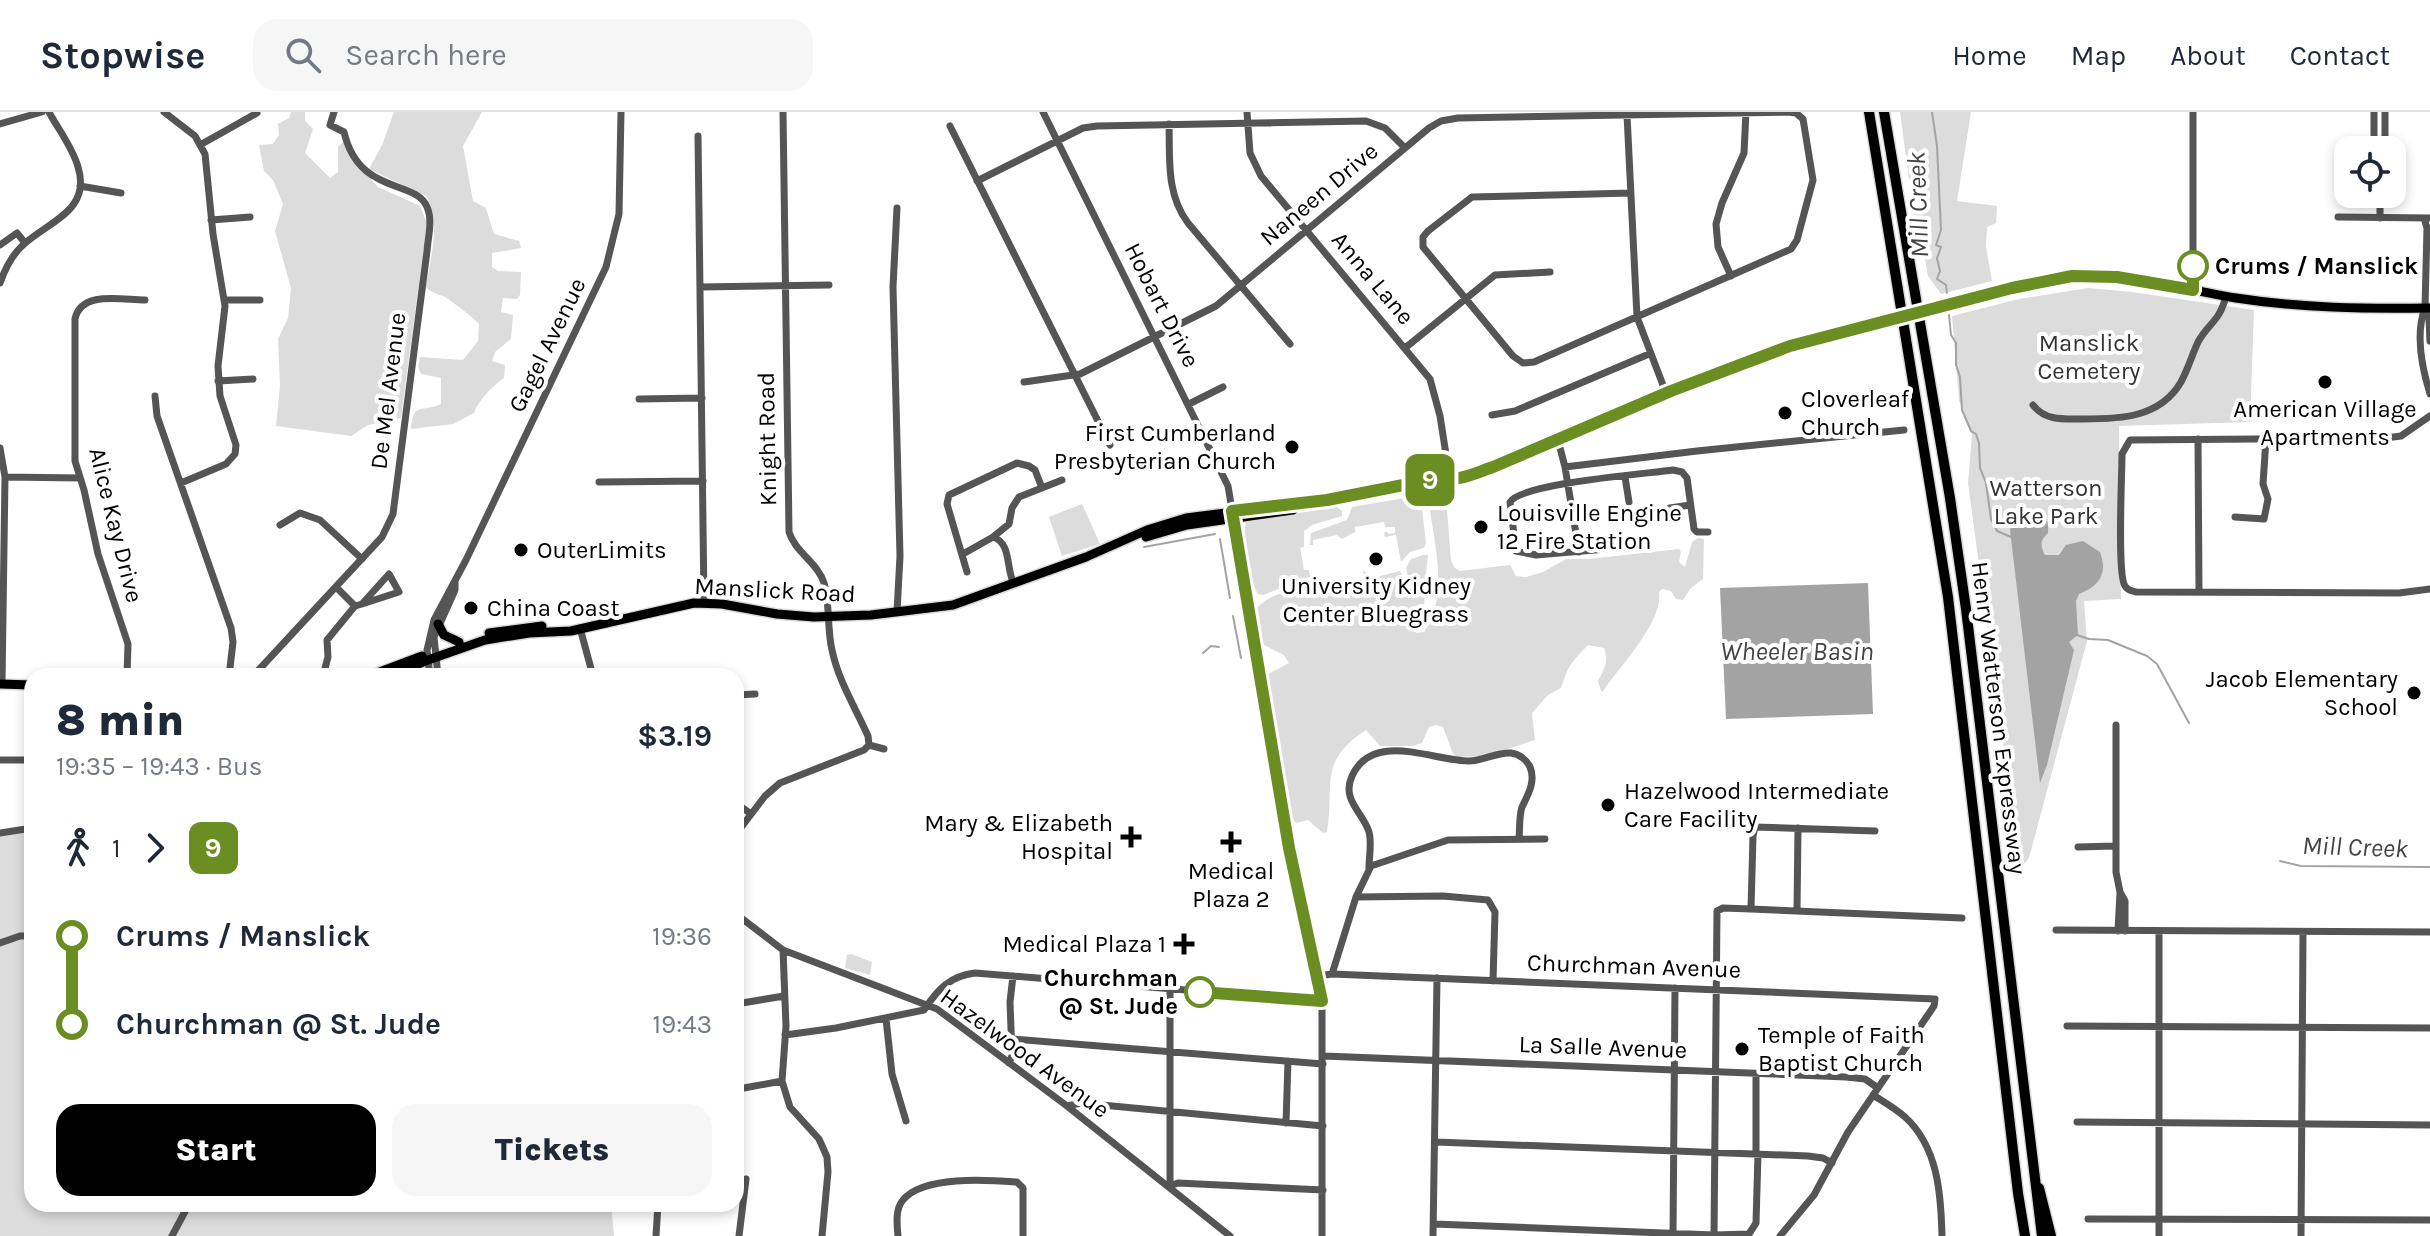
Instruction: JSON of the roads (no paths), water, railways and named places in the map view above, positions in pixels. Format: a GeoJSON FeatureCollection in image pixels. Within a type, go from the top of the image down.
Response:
{"type":"FeatureCollection","features":[{"type":"Feature","properties":{"kind":"highway","name":"Henry Watterson Expressway"},"geometry":{"type":"LineString","coordinates":[[1869,112],[1948,597],[2025,1236]]}},
{"type":"Feature","properties":{"kind":"highway","name":"Henry Watterson Expressway"},"geometry":{"type":"LineString","coordinates":[[1884,112],[1957,542],[2042,1236]]}},
{"type":"Feature","properties":{"kind":"highway"},"geometry":{"type":"LineString","coordinates":[[2034,1176],[2051,1236]]}},
{"type":"Feature","properties":{"kind":"highway"},"geometry":{"type":"LineString","coordinates":[[2018,1193],[2018,1236]]}},
{"type":"Feature","properties":{"kind":"main road","name":"Manslick Road"},"geometry":{"type":"LineString","coordinates":[[408,668],[459,642],[580,628],[704,602],[777,614],[828,616],[953,605],[1104,549],[1187,525],[1233,515],[1339,503],[1440,485],[1493,467],[1666,393],[1790,346],[2012,288],[2072,276],[2138,278],[2226,296],[2311,306],[2428,308]]}},
{"type":"Feature","properties":{"kind":"main road"},"geometry":{"type":"LineString","coordinates":[[438,624],[444,635],[459,642]]}},
{"type":"Feature","properties":{"kind":"main road","name":"Manslick Road"},"geometry":{"type":"LineString","coordinates":[[394,668],[479,639]]}},
{"type":"Feature","properties":{"kind":"main road"},"geometry":{"type":"LineString","coordinates":[[1,684],[24,685]]}},
{"type":"Feature","properties":{"kind":"street"},"geometry":{"type":"LineString","coordinates":[[0,124],[42,112]]}},
{"type":"Feature","properties":{"kind":"street"},"geometry":{"type":"LineString","coordinates":[[0,283],[8,264],[25,243],[70,211],[77,200],[80,186],[78,166],[49,112]]}},
{"type":"Feature","properties":{"kind":"street"},"geometry":{"type":"LineString","coordinates":[[164,112],[190,132],[206,159],[211,220],[225,300],[218,381],[235,440],[235,454],[226,464],[181,483]]}},
{"type":"Feature","properties":{"kind":"street","name":"De Mel Avenue"},"geometry":{"type":"LineString","coordinates":[[260,668],[385,534],[393,514],[428,209],[420,197],[382,183],[363,169],[353,155],[344,132],[330,125],[334,112]]}},
{"type":"Feature","properties":{"kind":"street","name":"Gagel Avenue"},"geometry":{"type":"LineString","coordinates":[[431,656],[427,641],[434,620],[606,267],[619,214],[621,112]]}},
{"type":"Feature","properties":{"kind":"street","name":"Knight Road"},"geometry":{"type":"LineString","coordinates":[[783,112],[789,532],[793,542],[822,578],[832,654],[868,736],[869,745]]}},
{"type":"Feature","properties":{"kind":"street","name":"Hobart Drive"},"geometry":{"type":"LineString","coordinates":[[1043,112],[1225,476],[1289,848],[1322,1001],[1322,1236]]}},
{"type":"Feature","properties":{"kind":"street","name":"Anna Lane"},"geometry":{"type":"LineString","coordinates":[[1247,112],[1254,165],[1430,379],[1436,394],[1450,480]]}},
{"type":"Feature","properties":{"kind":"street"},"geometry":{"type":"LineString","coordinates":[[1631,193],[1472,197],[1451,210],[1428,231],[1422,239],[1425,251],[1513,356],[1523,363],[1534,362],[1731,276],[1718,247],[1716,224],[1744,153],[1746,112]]}},
{"type":"Feature","properties":{"kind":"street","name":"Naneen Drive"},"geometry":{"type":"LineString","coordinates":[[1024,382],[1075,376],[1216,306],[1405,148],[1436,124],[1450,119],[1746,112],[1793,113],[1801,117],[1806,130],[1813,180],[1796,243],[1786,252],[1731,276]]}},
{"type":"Feature","properties":{"kind":"street"},"geometry":{"type":"LineString","coordinates":[[2193,112],[2193,290]]}},
{"type":"Feature","properties":{"kind":"street"},"geometry":{"type":"LineString","coordinates":[[2374,112],[2374,136]]}},
{"type":"Feature","properties":{"kind":"street"},"geometry":{"type":"LineString","coordinates":[[2385,112],[2385,136]]}},
{"type":"Feature","properties":{"kind":"street"},"geometry":{"type":"LineString","coordinates":[[200,145],[257,113]]}},
{"type":"Feature","properties":{"kind":"street"},"geometry":{"type":"LineString","coordinates":[[1627,115],[1637,317],[1666,393]]}},
{"type":"Feature","properties":{"kind":"street"},"geometry":{"type":"LineString","coordinates":[[977,181],[1092,126],[1366,121],[1385,128],[1405,148]]}},
{"type":"Feature","properties":{"kind":"street"},"geometry":{"type":"LineString","coordinates":[[1169,124],[1171,185],[1177,206],[1290,344]]}},
{"type":"Feature","properties":{"kind":"street"},"geometry":{"type":"LineString","coordinates":[[950,126],[1110,445]]}},
{"type":"Feature","properties":{"kind":"street"},"geometry":{"type":"LineString","coordinates":[[698,136],[704,602]]}},
{"type":"Feature","properties":{"kind":"street"},"geometry":{"type":"LineString","coordinates":[[80,186],[121,193]]}},
{"type":"Feature","properties":{"kind":"street"},"geometry":{"type":"LineString","coordinates":[[897,208],[893,287],[900,556],[897,612]]}},
{"type":"Feature","properties":{"kind":"street"},"geometry":{"type":"LineString","coordinates":[[2380,208],[2380,218]]}},
{"type":"Feature","properties":{"kind":"street"},"geometry":{"type":"LineString","coordinates":[[211,220],[250,217]]}},
{"type":"Feature","properties":{"kind":"street"},"geometry":{"type":"LineString","coordinates":[[2338,217],[2427,218],[2430,341]]}},
{"type":"Feature","properties":{"kind":"street"},"geometry":{"type":"LineString","coordinates":[[0,245],[17,233],[25,243]]}},
{"type":"Feature","properties":{"kind":"street"},"geometry":{"type":"LineString","coordinates":[[1405,348],[1495,275],[1550,272]]}},
{"type":"Feature","properties":{"kind":"street"},"geometry":{"type":"LineString","coordinates":[[700,287],[829,285]]}},
{"type":"Feature","properties":{"kind":"street"},"geometry":{"type":"LineString","coordinates":[[2033,405],[2043,415],[2056,418],[2118,419],[2148,412],[2178,386],[2201,338],[2222,313],[2226,296]]}},
{"type":"Feature","properties":{"kind":"street","name":"Alice Kay Drive"},"geometry":{"type":"LineString","coordinates":[[127,668],[128,644],[98,554],[74,450],[75,319],[78,309],[89,300],[145,300]]}},
{"type":"Feature","properties":{"kind":"street"},"geometry":{"type":"LineString","coordinates":[[225,300],[260,300]]}},
{"type":"Feature","properties":{"kind":"street"},"geometry":{"type":"LineString","coordinates":[[2428,308],[2421,319],[2422,356],[2430,394]]}},
{"type":"Feature","properties":{"kind":"street"},"geometry":{"type":"LineString","coordinates":[[1492,415],[1515,411],[1649,354]]}},
{"type":"Feature","properties":{"kind":"street"},"geometry":{"type":"LineString","coordinates":[[218,381],[253,379]]}},
{"type":"Feature","properties":{"kind":"street"},"geometry":{"type":"LineString","coordinates":[[1189,404],[1223,387]]}},
{"type":"Feature","properties":{"kind":"street"},"geometry":{"type":"LineString","coordinates":[[155,396],[157,416],[232,635],[230,668]]}},
{"type":"Feature","properties":{"kind":"street"},"geometry":{"type":"LineString","coordinates":[[639,399],[702,398]]}},
{"type":"Feature","properties":{"kind":"street"},"geometry":{"type":"LineString","coordinates":[[2430,416],[2397,437],[2149,438],[2128,441],[2122,454],[2122,576],[2127,588],[2136,592],[2399,593],[2430,589]]}},
{"type":"Feature","properties":{"kind":"street"},"geometry":{"type":"LineString","coordinates":[[1565,467],[1904,430]]}},
{"type":"Feature","properties":{"kind":"street"},"geometry":{"type":"LineString","coordinates":[[2198,439],[2199,592]]}},
{"type":"Feature","properties":{"kind":"street"},"geometry":{"type":"LineString","coordinates":[[2235,517],[2264,519],[2268,499],[2263,484],[2266,439]]}},
{"type":"Feature","properties":{"kind":"street"},"geometry":{"type":"LineString","coordinates":[[1558,440],[1579,552]]}},
{"type":"Feature","properties":{"kind":"street"},"geometry":{"type":"LineString","coordinates":[[0,448],[5,477],[1,684]]}},
{"type":"Feature","properties":{"kind":"street"},"geometry":{"type":"LineString","coordinates":[[967,572],[947,504],[949,495],[1017,463],[1035,470],[1042,488]]}},
{"type":"Feature","properties":{"kind":"street"},"geometry":{"type":"LineString","coordinates":[[1606,549],[1536,555],[1516,551],[1510,512],[1513,496],[1540,488],[1673,470],[1682,472],[1687,478],[1694,529],[1708,532]]}},
{"type":"Feature","properties":{"kind":"street"},"geometry":{"type":"LineString","coordinates":[[5,477],[80,478]]}},
{"type":"Feature","properties":{"kind":"street"},"geometry":{"type":"LineString","coordinates":[[1625,477],[1629,502]]}},
{"type":"Feature","properties":{"kind":"street"},"geometry":{"type":"LineString","coordinates":[[963,554],[1009,524],[1012,508],[1019,497],[1062,480]]}},
{"type":"Feature","properties":{"kind":"street"},"geometry":{"type":"LineString","coordinates":[[599,482],[703,481]]}},
{"type":"Feature","properties":{"kind":"street"},"geometry":{"type":"LineString","coordinates":[[1670,508],[1690,505]]}},
{"type":"Feature","properties":{"kind":"street"},"geometry":{"type":"LineString","coordinates":[[280,525],[300,513],[313,516],[362,559]]}},
{"type":"Feature","properties":{"kind":"street"},"geometry":{"type":"LineString","coordinates":[[993,537],[1003,542],[1007,550],[1008,570],[1013,582]]}},
{"type":"Feature","properties":{"kind":"street"},"geometry":{"type":"LineString","coordinates":[[325,668],[327,640],[358,605],[389,574],[399,592],[358,605]]}},
{"type":"Feature","properties":{"kind":"street","name":"Gagel Avenue"},"geometry":{"type":"LineString","coordinates":[[431,656],[438,624],[455,590],[455,581]]}},
{"type":"Feature","properties":{"kind":"street"},"geometry":{"type":"LineString","coordinates":[[336,587],[358,605]]}},
{"type":"Feature","properties":{"kind":"street"},"geometry":{"type":"LineString","coordinates":[[580,628],[591,668]]}},
{"type":"Feature","properties":{"kind":"street"},"geometry":{"type":"LineString","coordinates":[[430,668],[431,656]]}},
{"type":"Feature","properties":{"kind":"street"},"geometry":{"type":"LineString","coordinates":[[431,656],[435,668]]}},
{"type":"Feature","properties":{"kind":"street"},"geometry":{"type":"LineString","coordinates":[[744,695],[755,694]]}},
{"type":"Feature","properties":{"kind":"street"},"geometry":{"type":"LineString","coordinates":[[2116,725],[2115,846],[2120,892],[2125,901],[2122,931]]}},
{"type":"Feature","properties":{"kind":"street"},"geometry":{"type":"LineString","coordinates":[[744,823],[765,796],[780,783],[864,750],[869,745],[884,749]]}},
{"type":"Feature","properties":{"kind":"street"},"geometry":{"type":"LineString","coordinates":[[1332,974],[1356,897],[1369,868],[1370,835],[1350,800],[1349,784],[1357,767],[1375,754],[1391,751],[1472,761],[1506,753],[1519,755],[1529,765],[1531,773],[1529,795],[1521,813],[1519,838]]}},
{"type":"Feature","properties":{"kind":"street"},"geometry":{"type":"LineString","coordinates":[[0,760],[24,760]]}},
{"type":"Feature","properties":{"kind":"street"},"geometry":{"type":"LineString","coordinates":[[744,809],[751,814]]}},
{"type":"Feature","properties":{"kind":"street"},"geometry":{"type":"LineString","coordinates":[[1751,909],[1755,827],[1875,831]]}},
{"type":"Feature","properties":{"kind":"street"},"geometry":{"type":"LineString","coordinates":[[1797,911],[1798,828]]}},
{"type":"Feature","properties":{"kind":"street"},"geometry":{"type":"LineString","coordinates":[[0,833],[24,829]]}},
{"type":"Feature","properties":{"kind":"street"},"geometry":{"type":"LineString","coordinates":[[1369,868],[1448,840],[1545,839]]}},
{"type":"Feature","properties":{"kind":"street"},"geometry":{"type":"LineString","coordinates":[[2078,847],[2115,846]]}},
{"type":"Feature","properties":{"kind":"street"},"geometry":{"type":"LineString","coordinates":[[1356,897],[1443,896],[1492,903],[1495,912],[1493,981]]}},
{"type":"Feature","properties":{"kind":"street"},"geometry":{"type":"LineString","coordinates":[[1714,1236],[1716,913],[1719,909],[1962,918]]}},
{"type":"Feature","properties":{"kind":"street","name":"Hazelwood Avenue"},"geometry":{"type":"LineString","coordinates":[[744,920],[783,950],[928,1005],[1067,1106],[1230,1236]]}},
{"type":"Feature","properties":{"kind":"street"},"geometry":{"type":"LineString","coordinates":[[2056,930],[2430,932]]}},
{"type":"Feature","properties":{"kind":"street"},"geometry":{"type":"LineString","coordinates":[[2159,932],[2159,1236]]}},
{"type":"Feature","properties":{"kind":"street"},"geometry":{"type":"LineString","coordinates":[[2301,1236],[2303,933]]}},
{"type":"Feature","properties":{"kind":"street"},"geometry":{"type":"LineString","coordinates":[[0,943],[24,936]]}},
{"type":"Feature","properties":{"kind":"street"},"geometry":{"type":"LineString","coordinates":[[783,950],[785,1035],[782,1081],[787,1103],[819,1139],[827,1157],[822,1236]]}},
{"type":"Feature","properties":{"kind":"street"},"geometry":{"type":"LineString","coordinates":[[785,1035],[924,1010],[940,988],[958,976],[975,973],[1322,1001]]}},
{"type":"Feature","properties":{"kind":"street","name":"Churchman Avenue"},"geometry":{"type":"LineString","coordinates":[[1318,976],[1332,974],[1935,999],[1934,1006],[1876,1092]]}},
{"type":"Feature","properties":{"kind":"street"},"geometry":{"type":"LineString","coordinates":[[1009,1063],[1012,1056],[1010,1002],[1013,976]]}},
{"type":"Feature","properties":{"kind":"street"},"geometry":{"type":"LineString","coordinates":[[1433,1236],[1437,978]]}},
{"type":"Feature","properties":{"kind":"street"},"geometry":{"type":"LineString","coordinates":[[1673,1235],[1675,988]]}},
{"type":"Feature","properties":{"kind":"street"},"geometry":{"type":"LineString","coordinates":[[1170,989],[1170,1186],[1178,1183],[1323,1190]]}},
{"type":"Feature","properties":{"kind":"street"},"geometry":{"type":"LineString","coordinates":[[744,1003],[784,996]]}},
{"type":"Feature","properties":{"kind":"street"},"geometry":{"type":"LineString","coordinates":[[886,1019],[892,1074],[906,1121]]}},
{"type":"Feature","properties":{"kind":"street"},"geometry":{"type":"LineString","coordinates":[[2067,1026],[2430,1028]]}},
{"type":"Feature","properties":{"kind":"street","name":"La Salle Avenue"},"geometry":{"type":"LineString","coordinates":[[1012,1039],[1288,1061],[1436,1060],[1865,1079],[1912,1124],[1927,1146],[1937,1179],[1942,1236]]}},
{"type":"Feature","properties":{"kind":"street"},"geometry":{"type":"LineString","coordinates":[[1286,1123],[1288,1061]]}},
{"type":"Feature","properties":{"kind":"street"},"geometry":{"type":"LineString","coordinates":[[1434,1224],[1673,1235],[1738,1236],[1752,1233],[1756,1223],[1756,1074]]}},
{"type":"Feature","properties":{"kind":"street"},"geometry":{"type":"LineString","coordinates":[[744,1088],[782,1081]]}},
{"type":"Feature","properties":{"kind":"street"},"geometry":{"type":"LineString","coordinates":[[1780,1236],[1814,1195],[1876,1092]]}},
{"type":"Feature","properties":{"kind":"street"},"geometry":{"type":"LineString","coordinates":[[1067,1106],[1081,1103],[1323,1126]]}},
{"type":"Feature","properties":{"kind":"street"},"geometry":{"type":"LineString","coordinates":[[2077,1122],[2430,1125]]}},
{"type":"Feature","properties":{"kind":"street"},"geometry":{"type":"LineString","coordinates":[[1436,1142],[1819,1157],[1832,1163]]}},
{"type":"Feature","properties":{"kind":"street"},"geometry":{"type":"LineString","coordinates":[[744,1195],[746,1179]]}},
{"type":"Feature","properties":{"kind":"street"},"geometry":{"type":"LineString","coordinates":[[898,1236],[902,1200],[923,1189],[958,1180],[1017,1182],[1023,1188],[1023,1236]]}},
{"type":"Feature","properties":{"kind":"street"},"geometry":{"type":"LineString","coordinates":[[172,1236],[185,1212]]}},
{"type":"Feature","properties":{"kind":"street"},"geometry":{"type":"LineString","coordinates":[[656,1236],[658,1212]]}},
{"type":"Feature","properties":{"kind":"street"},"geometry":{"type":"LineString","coordinates":[[739,1236],[742,1212]]}},
{"type":"Feature","properties":{"kind":"street"},"geometry":{"type":"LineString","coordinates":[[2088,1219],[2430,1220]]}},
{"type":"Feature","properties":{"kind":"water"},"geometry":{"type":"Polygon","coordinates":[[[2032,508],[2040,511],[2047,520],[2048,533],[2042,543],[2045,555],[2059,555],[2066,545],[2083,541],[2100,552],[2103,566],[2097,583],[2079,594],[2076,601],[2078,635],[2069,642],[2074,650],[2040,783],[2010,530],[2015,516],[2032,508]]]}},
{"type":"Feature","properties":{"kind":"water","name":"Wheeler Basin"},"geometry":{"type":"Polygon","coordinates":[[[1868,583],[1873,714],[1726,719],[1720,588],[1868,583]]]}},
{"type":"Feature","properties":{"kind":"waterway","name":"Mill Creek"},"geometry":{"type":"LineString","coordinates":[[1932,112],[1941,230],[1936,245],[1941,247],[1937,258],[1940,271],[1937,279],[1946,285],[1947,293]]}},
{"type":"Feature","properties":{"kind":"waterway","name":"Mill Creek"},"geometry":{"type":"LineString","coordinates":[[1949,315],[1951,335],[1956,343],[1962,410],[1979,443],[1980,468],[1986,483],[1991,519],[1997,531],[2011,537]]}},
{"type":"Feature","properties":{"kind":"waterway"},"geometry":{"type":"LineString","coordinates":[[1144,547],[1215,534]]}},
{"type":"Feature","properties":{"kind":"waterway"},"geometry":{"type":"LineString","coordinates":[[1220,539],[1230,598]]}},
{"type":"Feature","properties":{"kind":"waterway"},"geometry":{"type":"LineString","coordinates":[[1233,616],[1241,658]]}},
{"type":"Feature","properties":{"kind":"waterway","name":"Mill Creek"},"geometry":{"type":"LineString","coordinates":[[2077,635],[2108,640],[2147,656],[2157,664],[2189,723]]}},
{"type":"Feature","properties":{"kind":"waterway"},"geometry":{"type":"LineString","coordinates":[[1203,653],[1211,646],[1219,647]]}},
{"type":"Feature","properties":{"kind":"waterway","name":"Mill Creek"},"geometry":{"type":"LineString","coordinates":[[2280,861],[2301,866],[2430,867]]}},
{"type":"Feature","properties":{"kind":"place","name":"Crums / Manslick"},"geometry":{"type":"Point","coordinates":[2193,266]}},
{"type":"Feature","properties":{"kind":"place","name":"American Village Apartments"},"geometry":{"type":"Point","coordinates":[2325,382]}},
{"type":"Feature","properties":{"kind":"place","name":"Cloverleaf Church"},"geometry":{"type":"Point","coordinates":[1785,413]}},
{"type":"Feature","properties":{"kind":"place","name":"First Cumberland Presbyterian Church"},"geometry":{"type":"Point","coordinates":[1292,447]}},
{"type":"Feature","properties":{"kind":"place","name":"Louisville Engine 12 Fire Station"},"geometry":{"type":"Point","coordinates":[1481,527]}},
{"type":"Feature","properties":{"kind":"place","name":"OuterLimits"},"geometry":{"type":"Point","coordinates":[521,550]}},
{"type":"Feature","properties":{"kind":"place","name":"University Kidney Center Bluegrass"},"geometry":{"type":"Point","coordinates":[1376,559]}},
{"type":"Feature","properties":{"kind":"place","name":"China Coast"},"geometry":{"type":"Point","coordinates":[471,608]}},
{"type":"Feature","properties":{"kind":"place","name":"Jacob Elementary School"},"geometry":{"type":"Point","coordinates":[2414,693]}},
{"type":"Feature","properties":{"kind":"place","name":"Hazelwood Intermediate Care Facility"},"geometry":{"type":"Point","coordinates":[1608,805]}},
{"type":"Feature","properties":{"kind":"place","name":"Mary & Elizabeth Hospital"},"geometry":{"type":"Point","coordinates":[1131,837]}},
{"type":"Feature","properties":{"kind":"place","name":"Medical Plaza 2"},"geometry":{"type":"Point","coordinates":[1231,842]}},
{"type":"Feature","properties":{"kind":"place","name":"Medical Plaza 1"},"geometry":{"type":"Point","coordinates":[1184,944]}},
{"type":"Feature","properties":{"kind":"place","name":"Churchman @ St. Jude"},"geometry":{"type":"Point","coordinates":[1200,992]}},
{"type":"Feature","properties":{"kind":"place","name":"Temple of Faith Baptist Church"},"geometry":{"type":"Point","coordinates":[1742,1049]}},
{"type":"Feature","properties":{"kind":"park label","name":"Manslick Cemetery"},"geometry":{"type":"Point","coordinates":[2089,357]}},
{"type":"Feature","properties":{"kind":"park label","name":"Watterson Lake Park"},"geometry":{"type":"Point","coordinates":[2046,502]}}]}
